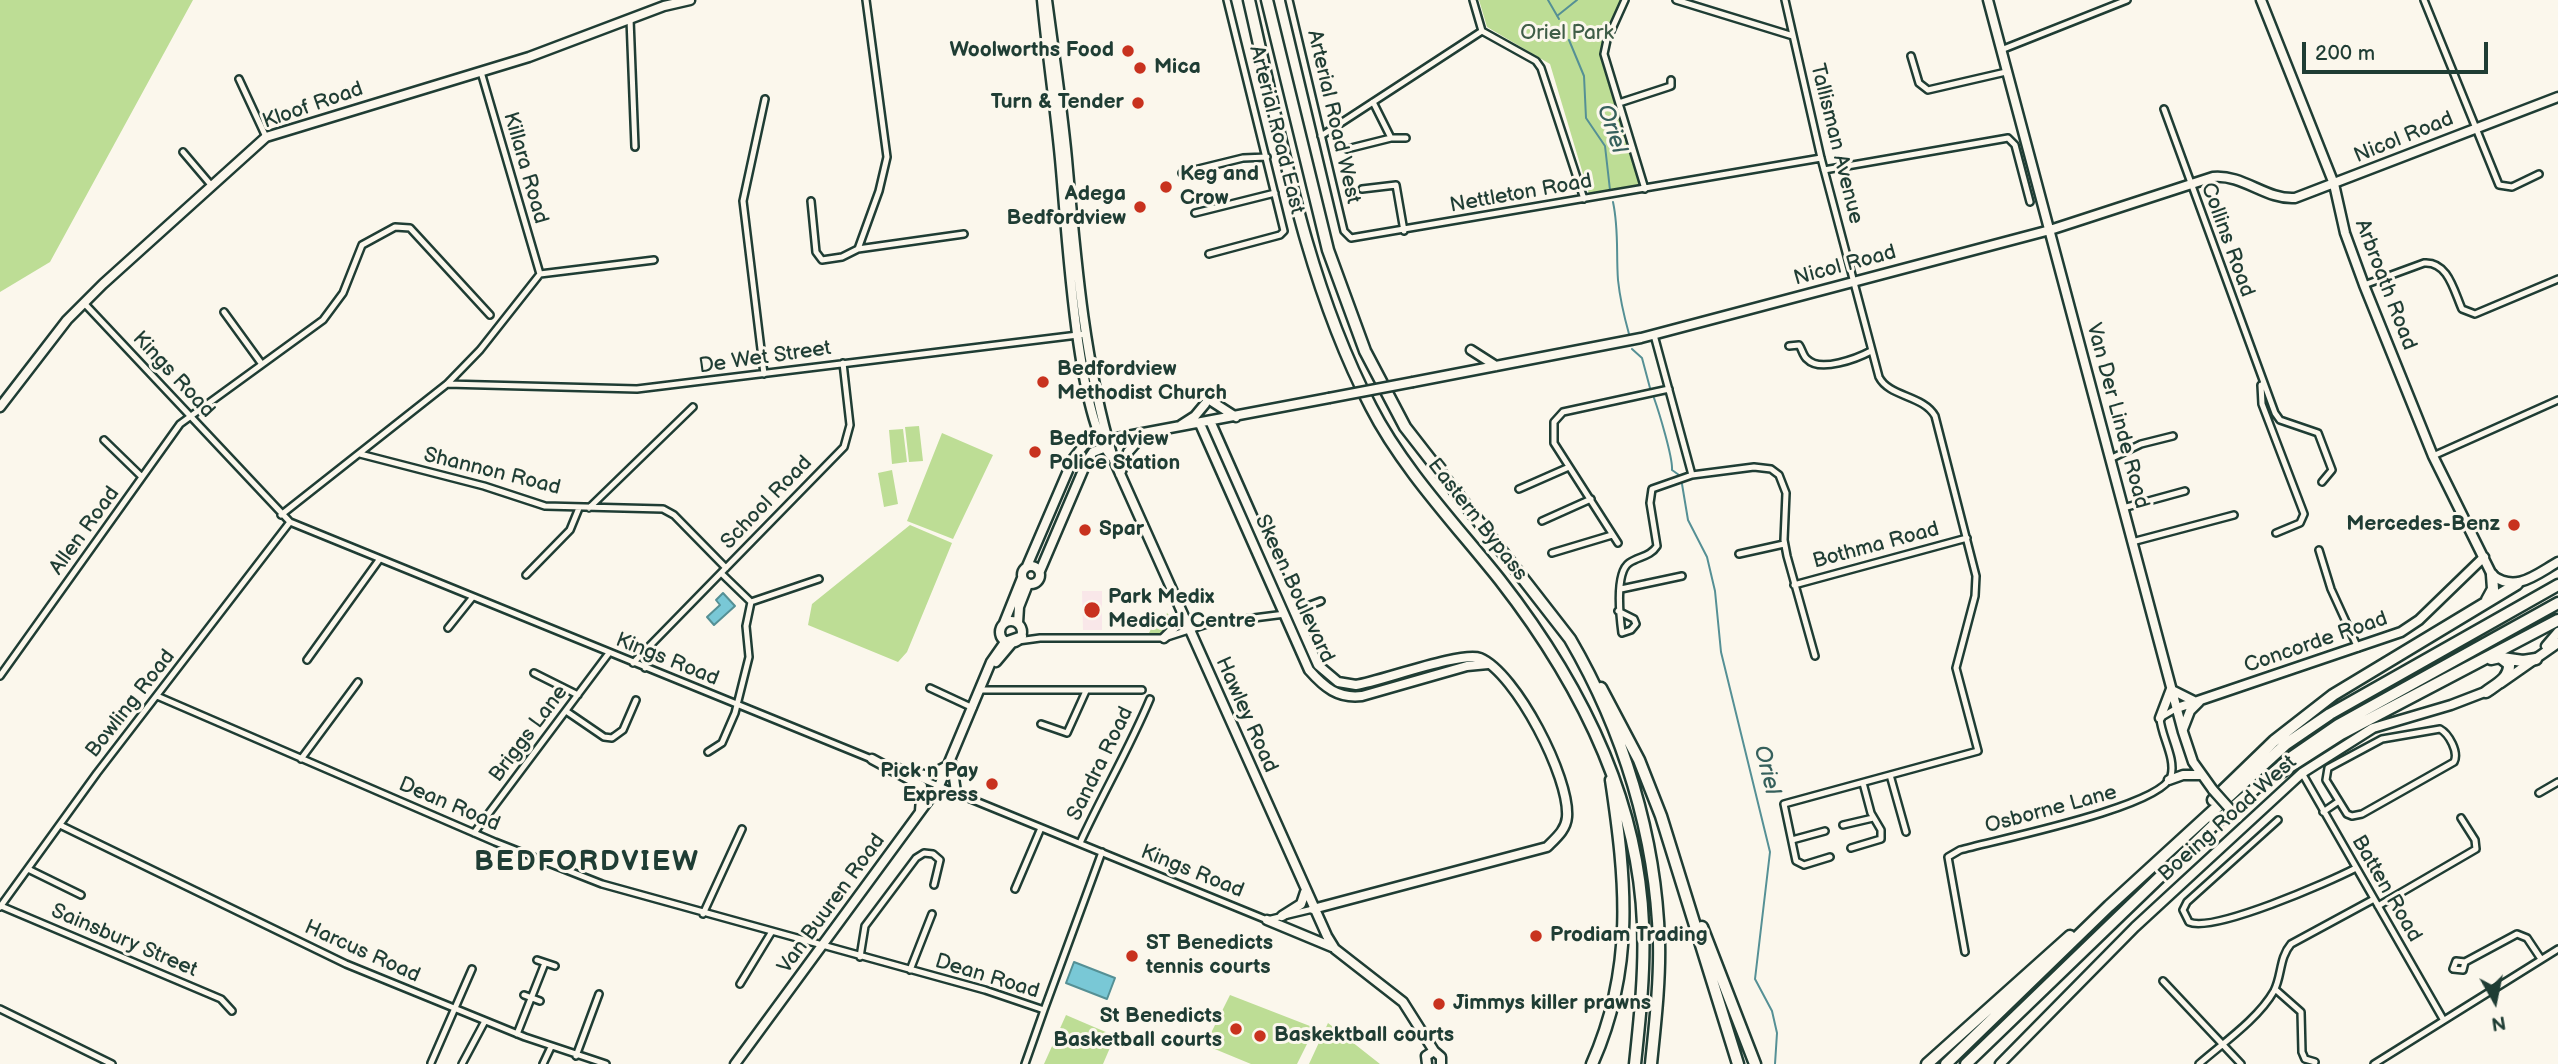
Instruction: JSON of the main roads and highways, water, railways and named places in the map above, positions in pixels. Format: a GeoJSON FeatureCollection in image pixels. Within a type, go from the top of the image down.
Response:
{"type":"FeatureCollection","features":[{"type":"Feature","properties":{"kind":"highway","name":"Eastern Bypass"},"geometry":{"type":"LineString","coordinates":[[1249,0],[1303,230],[1326,304],[1347,359],[1389,437],[1538,630],[1572,686],[1608,762],[1627,814],[1641,896],[1644,963],[1635,1064]]}},
{"type":"Feature","properties":{"kind":"highway","name":"Eastern Bypass"},"geometry":{"type":"LineString","coordinates":[[1267,0],[1328,250],[1365,351],[1405,427],[1537,593],[1589,671],[1636,792],[1650,859],[1659,941],[1651,1064]]}},
{"type":"Feature","properties":{"kind":"highway"},"geometry":{"type":"LineString","coordinates":[[2473,611],[2492,594],[2492,575]]}},
{"type":"Feature","properties":{"kind":"highway"},"geometry":{"type":"LineString","coordinates":[[2153,864],[2222,791],[2304,718],[2394,656],[2517,584]]}},
{"type":"Feature","properties":{"kind":"highway"},"geometry":{"type":"LineString","coordinates":[[1946,1064],[2252,772],[2307,729],[2558,585]]}},
{"type":"Feature","properties":{"kind":"highway"},"geometry":{"type":"LineString","coordinates":[[1966,1064],[2262,780],[2314,740],[2558,603]]}},
{"type":"Feature","properties":{"kind":"highway"},"geometry":{"type":"LineString","coordinates":[[2222,817],[2293,764],[2341,734],[2558,620]]}},
{"type":"Feature","properties":{"kind":"highway"},"geometry":{"type":"LineString","coordinates":[[2462,671],[2500,657],[2523,661],[2536,659]]}},
{"type":"Feature","properties":{"kind":"highway"},"geometry":{"type":"LineString","coordinates":[[2486,692],[2509,673],[2509,664],[2500,657]]}},
{"type":"Feature","properties":{"kind":"highway"},"geometry":{"type":"LineString","coordinates":[[1589,671],[1611,704],[1639,760],[1755,1064]]}},
{"type":"Feature","properties":{"kind":"highway"},"geometry":{"type":"LineString","coordinates":[[1592,1064],[1609,1017],[1624,943],[1623,859],[1608,762]]}},
{"type":"Feature","properties":{"kind":"highway"},"geometry":{"type":"LineString","coordinates":[[1676,862],[1738,1064]]}},
{"type":"Feature","properties":{"kind":"highway"},"geometry":{"type":"LineString","coordinates":[[1927,1064],[2057,946],[2109,906]]}},
{"type":"Feature","properties":{"kind":"highway"},"geometry":{"type":"LineString","coordinates":[[1917,1064],[1999,999]]}},
{"type":"Feature","properties":{"kind":"highway"},"geometry":{"type":"LineString","coordinates":[[1976,1064],[2035,999]]}},
{"type":"Feature","properties":{"kind":"main road","name":"Kloof Road"},"geometry":{"type":"LineString","coordinates":[[0,408],[84,303],[266,137],[529,57],[630,19],[690,0]]}},
{"type":"Feature","properties":{"kind":"main road"},"geometry":{"type":"LineString","coordinates":[[1042,0],[1060,120]]}},
{"type":"Feature","properties":{"kind":"main road"},"geometry":{"type":"LineString","coordinates":[[1025,581],[1037,582],[1081,473],[1090,456],[1105,443],[1099,426],[1082,335],[1047,0]]}},
{"type":"Feature","properties":{"kind":"main road","name":"Van Der Linde Road"},"geometry":{"type":"LineString","coordinates":[[1988,0],[2183,732],[2199,775],[2244,825]]}},
{"type":"Feature","properties":{"kind":"main road","name":"Arbroath Road"},"geometry":{"type":"LineString","coordinates":[[2261,0],[2334,184],[2345,233],[2364,285],[2433,456],[2492,575]]}},
{"type":"Feature","properties":{"kind":"main road","name":"Nicol Road"},"geometry":{"type":"LineString","coordinates":[[1085,444],[1105,443],[1120,438],[1211,423],[1654,335],[2050,230],[2190,184],[2227,177],[2289,198],[2334,184],[2558,97]]}},
{"type":"Feature","properties":{"kind":"main road"},"geometry":{"type":"LineString","coordinates":[[1067,202],[1081,293],[1082,335]]}},
{"type":"Feature","properties":{"kind":"main road"},"geometry":{"type":"LineString","coordinates":[[1471,350],[1496,366]]}},
{"type":"Feature","properties":{"kind":"main road"},"geometry":{"type":"LineString","coordinates":[[1175,428],[1195,416],[1205,400],[1239,417]]}},
{"type":"Feature","properties":{"kind":"main road"},"geometry":{"type":"LineString","coordinates":[[1218,440],[1221,428],[1239,417]]}},
{"type":"Feature","properties":{"kind":"main road","name":"Skeen Boulevard"},"geometry":{"type":"LineString","coordinates":[[1211,423],[1318,666],[1332,679],[1356,685],[1446,667],[1488,664],[1508,680],[1545,740],[1566,803],[1567,818],[1561,832],[1547,847],[1313,909]]}},
{"type":"Feature","properties":{"kind":"main road","name":"Skeen Boulevard"},"geometry":{"type":"LineString","coordinates":[[1200,424],[1309,670],[1330,691],[1354,697],[1392,688],[1446,667]]}},
{"type":"Feature","properties":{"kind":"main road"},"geometry":{"type":"LineString","coordinates":[[986,676],[1014,641],[1027,566],[1070,468],[1099,426]]}},
{"type":"Feature","properties":{"kind":"main road"},"geometry":{"type":"LineString","coordinates":[[1120,474],[1128,453],[1143,435]]}},
{"type":"Feature","properties":{"kind":"main road","name":"Hawley Road"},"geometry":{"type":"LineString","coordinates":[[1105,443],[1313,909],[1335,948]]}},
{"type":"Feature","properties":{"kind":"main road"},"geometry":{"type":"LineString","coordinates":[[1070,468],[1081,473]]}},
{"type":"Feature","properties":{"kind":"main road"},"geometry":{"type":"LineString","coordinates":[[1256,553],[1264,544]]}},
{"type":"Feature","properties":{"kind":"main road","name":"Concorde Road"},"geometry":{"type":"LineString","coordinates":[[2177,708],[2358,648],[2413,625],[2484,557]]}},
{"type":"Feature","properties":{"kind":"main road"},"geometry":{"type":"LineString","coordinates":[[2492,575],[2503,583],[2517,584],[2558,562]]}},
{"type":"Feature","properties":{"kind":"main road"},"geometry":{"type":"LineString","coordinates":[[1027,566],[1036,567],[1040,571]]}},
{"type":"Feature","properties":{"kind":"main road"},"geometry":{"type":"LineString","coordinates":[[986,676],[1004,623],[1025,581]]}},
{"type":"Feature","properties":{"kind":"main road"},"geometry":{"type":"LineString","coordinates":[[1164,638],[1176,626],[1182,613]]}},
{"type":"Feature","properties":{"kind":"main road"},"geometry":{"type":"LineString","coordinates":[[1004,623],[1018,623]]}},
{"type":"Feature","properties":{"kind":"main road"},"geometry":{"type":"LineString","coordinates":[[2536,659],[2558,632]]}},
{"type":"Feature","properties":{"kind":"main road"},"geometry":{"type":"LineString","coordinates":[[1000,633],[1014,641]]}},
{"type":"Feature","properties":{"kind":"main road"},"geometry":{"type":"LineString","coordinates":[[991,662],[1014,641]]}},
{"type":"Feature","properties":{"kind":"main road","name":"Boeing Road West"},"geometry":{"type":"LineString","coordinates":[[2000,1064],[2135,927],[2302,773],[2374,728],[2486,692],[2558,643]]}},
{"type":"Feature","properties":{"kind":"main road","name":"Van Buuren Road"},"geometry":{"type":"LineString","coordinates":[[735,1064],[939,786],[986,676]]}},
{"type":"Feature","properties":{"kind":"main road"},"geometry":{"type":"LineString","coordinates":[[1389,678],[1392,688]]}},
{"type":"Feature","properties":{"kind":"main road"},"geometry":{"type":"LineString","coordinates":[[2160,718],[2172,688],[2180,696],[2199,701],[2190,711],[2183,732]]}},
{"type":"Feature","properties":{"kind":"main road"},"geometry":{"type":"LineString","coordinates":[[872,759],[922,786],[920,814]]}},
{"type":"Feature","properties":{"kind":"main road"},"geometry":{"type":"LineString","coordinates":[[886,765],[928,776],[950,763],[956,792]]}},
{"type":"Feature","properties":{"kind":"main road"},"geometry":{"type":"LineString","coordinates":[[2169,780],[2183,775],[2199,775]]}},
{"type":"Feature","properties":{"kind":"main road"},"geometry":{"type":"LineString","coordinates":[[1282,916],[1301,904],[1305,891]]}},
{"type":"Feature","properties":{"kind":"main road"},"geometry":{"type":"LineString","coordinates":[[1267,920],[1335,948],[1403,1002],[1424,1032],[1429,1057],[1441,1057],[1441,1064]]}},
{"type":"Feature","properties":{"kind":"water"},"geometry":{"type":"Polygon","coordinates":[[[723,593],[735,606],[714,625],[707,617],[720,605],[716,600],[723,593]]]}},
{"type":"Feature","properties":{"kind":"water"},"geometry":{"type":"Polygon","coordinates":[[[1074,962],[1115,978],[1107,999],[1066,983],[1074,962]]]}},
{"type":"Feature","properties":{"kind":"waterway"},"geometry":{"type":"LineString","coordinates":[[1548,0],[1559,19]]}},
{"type":"Feature","properties":{"kind":"waterway"},"geometry":{"type":"LineString","coordinates":[[1557,16],[1577,0]]}},
{"type":"Feature","properties":{"kind":"waterway","name":"Oriel"},"geometry":{"type":"LineString","coordinates":[[1569,40],[1584,76],[1586,118],[1605,146],[1610,190]]}},
{"type":"Feature","properties":{"kind":"waterway","name":"Oriel"},"geometry":{"type":"LineString","coordinates":[[1613,202],[1619,287],[1629,334]]}},
{"type":"Feature","properties":{"kind":"waterway"},"geometry":{"type":"LineString","coordinates":[[1632,349],[1642,358],[1650,388]]}},
{"type":"Feature","properties":{"kind":"waterway","name":"Oriel"},"geometry":{"type":"LineString","coordinates":[[1654,398],[1672,470],[1679,475]]}},
{"type":"Feature","properties":{"kind":"waterway","name":"Oriel"},"geometry":{"type":"LineString","coordinates":[[1682,484],[1688,520],[1707,557],[1715,591],[1721,652],[1770,852],[1755,979],[1772,1011],[1777,1033],[1775,1064]]}},
{"type":"Feature","properties":{"kind":"place","name":"Woolworths Food"},"geometry":{"type":"Point","coordinates":[1128,51]}},
{"type":"Feature","properties":{"kind":"place","name":"Mica"},"geometry":{"type":"Point","coordinates":[1140,68]}},
{"type":"Feature","properties":{"kind":"place","name":"Turn & Tender"},"geometry":{"type":"Point","coordinates":[1138,103]}},
{"type":"Feature","properties":{"kind":"place","name":"Keg and Crow"},"geometry":{"type":"Point","coordinates":[1166,187]}},
{"type":"Feature","properties":{"kind":"place","name":"Adega Bedfordview"},"geometry":{"type":"Point","coordinates":[1140,207]}},
{"type":"Feature","properties":{"kind":"place","name":"Bedfordview Methodist Church"},"geometry":{"type":"Point","coordinates":[1043,382]}},
{"type":"Feature","properties":{"kind":"place","name":"Bedfordview Police Station"},"geometry":{"type":"Point","coordinates":[1035,452]}},
{"type":"Feature","properties":{"kind":"place","name":"Mercedes-Benz"},"geometry":{"type":"Point","coordinates":[2514,525]}},
{"type":"Feature","properties":{"kind":"place","name":"Spar"},"geometry":{"type":"Point","coordinates":[1085,530]}},
{"type":"Feature","properties":{"kind":"place","name":"Park Medix Medical Centre"},"geometry":{"type":"Point","coordinates":[1092,610]}},
{"type":"Feature","properties":{"kind":"place","name":"Pick n Pay Express"},"geometry":{"type":"Point","coordinates":[992,784]}},
{"type":"Feature","properties":{"kind":"place","name":"Prodiam Trading"},"geometry":{"type":"Point","coordinates":[1536,936]}},
{"type":"Feature","properties":{"kind":"place","name":"ST Benedicts tennis courts"},"geometry":{"type":"Point","coordinates":[1132,956]}},
{"type":"Feature","properties":{"kind":"place","name":"Jimmys killer prawns"},"geometry":{"type":"Point","coordinates":[1439,1004]}},
{"type":"Feature","properties":{"kind":"place","name":"St Benedicts Basketball courts"},"geometry":{"type":"Point","coordinates":[1236,1029]}},
{"type":"Feature","properties":{"kind":"place","name":"Baskektball courts"},"geometry":{"type":"Point","coordinates":[1260,1036]}},
{"type":"Feature","properties":{"kind":"district","name":"BEDFORDVIEW"},"geometry":{"type":"Point","coordinates":[587,863]}},
{"type":"Feature","properties":{"kind":"park label","name":"Oriel Park"},"geometry":{"type":"Point","coordinates":[1567,34]}}]}
